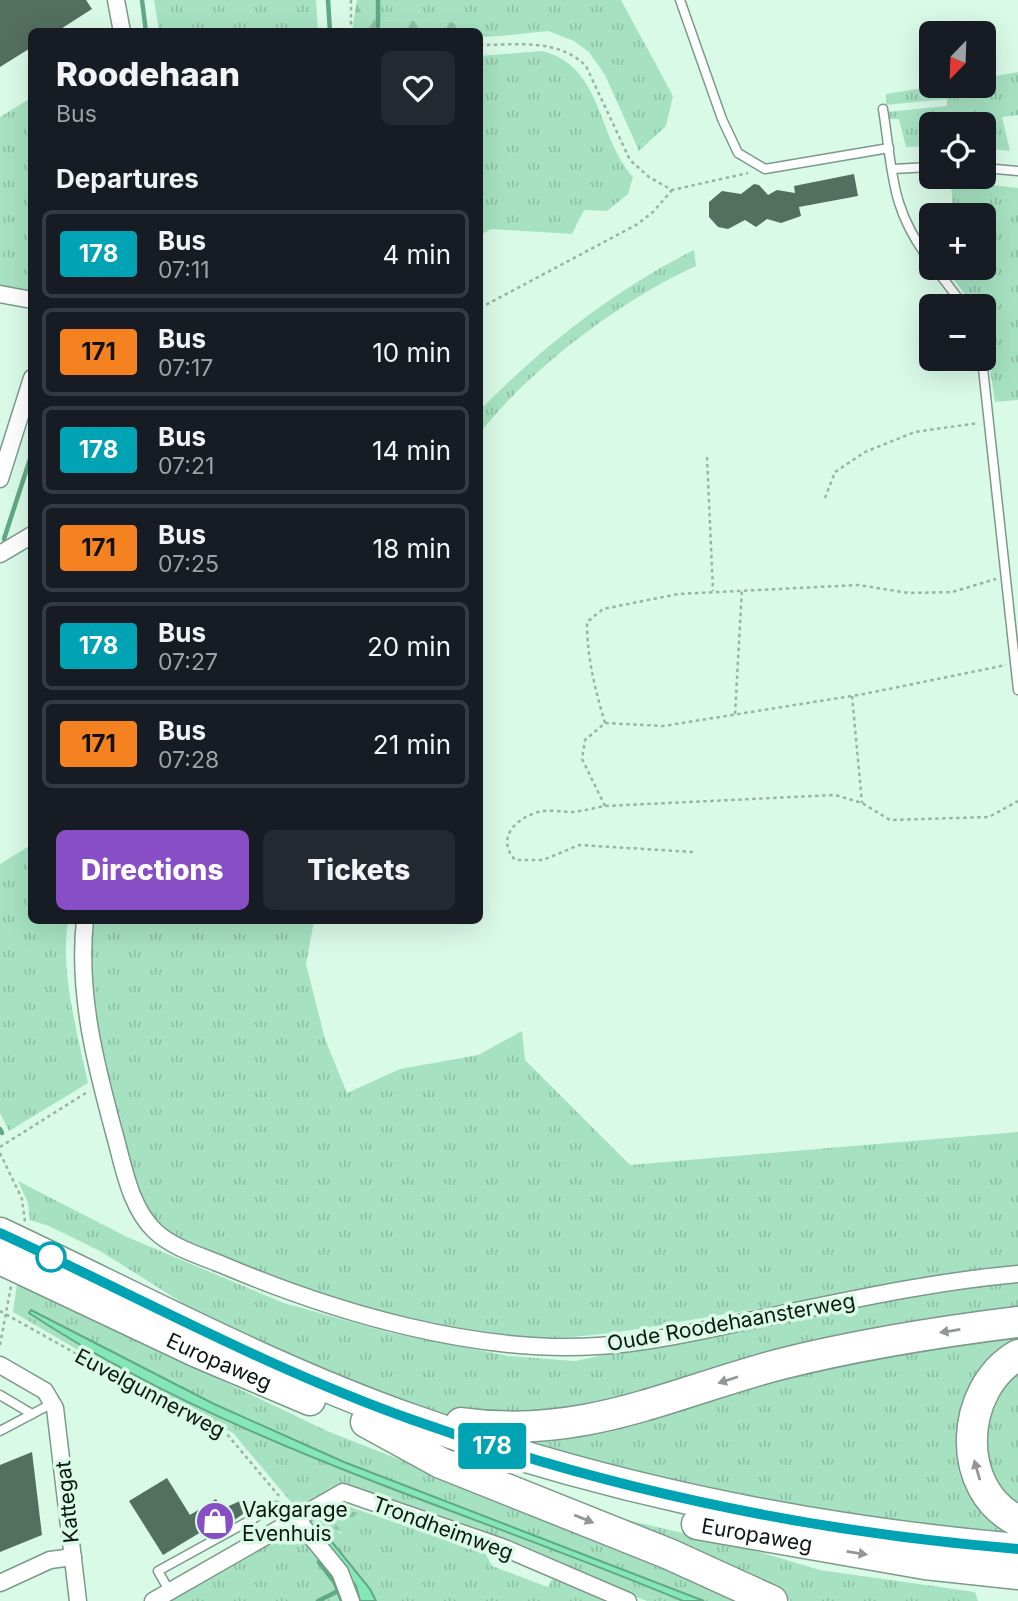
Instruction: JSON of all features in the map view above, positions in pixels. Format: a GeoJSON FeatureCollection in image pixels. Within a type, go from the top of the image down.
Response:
{"type":"FeatureCollection","features":[{"type":"Feature","properties":{"kind":"highway","name":"Europaweg"},"geometry":{"type":"LineString","coordinates":[[0,1233],[283,1367],[412,1420],[583,1474],[706,1505],[926,1541],[1018,1549]]}},
{"type":"Feature","properties":{"kind":"highway","name":"Europaweg"},"geometry":{"type":"LineString","coordinates":[[0,1259],[197,1352],[366,1422],[474,1461],[567,1490],[699,1524],[925,1564],[1018,1574]]}},
{"type":"Feature","properties":{"kind":"highway"},"geometry":{"type":"LineString","coordinates":[[412,1420],[516,1427],[576,1424],[624,1413],[743,1375],[815,1357],[885,1341],[1018,1322]]}},
{"type":"Feature","properties":{"kind":"highway"},"geometry":{"type":"LineString","coordinates":[[1018,1354],[992,1378],[978,1402],[971,1426],[976,1472],[986,1493],[1008,1516],[1018,1521]]}},
{"type":"Feature","properties":{"kind":"highway"},"geometry":{"type":"LineString","coordinates":[[366,1422],[441,1463],[669,1554],[772,1601]]}},
{"type":"Feature","properties":{"kind":"street"},"geometry":{"type":"LineString","coordinates":[[116,0],[121,28]]}},
{"type":"Feature","properties":{"kind":"street"},"geometry":{"type":"LineString","coordinates":[[0,294],[28,299]]}},
{"type":"Feature","properties":{"kind":"street"},"geometry":{"type":"LineString","coordinates":[[0,479],[28,391]]}},
{"type":"Feature","properties":{"kind":"street"},"geometry":{"type":"LineString","coordinates":[[0,554],[28,537]]}},
{"type":"Feature","properties":{"kind":"street","name":"Oude Roodehaansterweg"},"geometry":{"type":"LineString","coordinates":[[85,924],[85,995],[101,1084],[135,1201],[145,1220],[164,1238],[308,1298],[446,1333],[548,1347],[623,1344],[905,1289],[1018,1274]]}},
{"type":"Feature","properties":{"kind":"street"},"geometry":{"type":"LineString","coordinates":[[0,1365],[45,1391],[53,1403]]}},
{"type":"Feature","properties":{"kind":"street","name":"Kattegat"},"geometry":{"type":"LineString","coordinates":[[53,1403],[78,1601]]}},
{"type":"Feature","properties":{"kind":"street","name":"Trondheimweg"},"geometry":{"type":"LineString","coordinates":[[153,1601],[295,1517],[343,1492],[502,1547],[628,1601]]}},
{"type":"Feature","properties":{"kind":"street"},"geometry":{"type":"LineString","coordinates":[[295,1517],[340,1572],[351,1601]]}},
{"type":"Feature","properties":{"kind":"street"},"geometry":{"type":"LineString","coordinates":[[0,1583],[50,1560],[73,1557]]}},
{"type":"Feature","properties":{"kind":"lane"},"geometry":{"type":"LineString","coordinates":[[680,0],[722,119],[738,153],[765,169],[889,148]]}},
{"type":"Feature","properties":{"kind":"lane"},"geometry":{"type":"LineString","coordinates":[[883,109],[895,197],[905,225],[919,245]]}},
{"type":"Feature","properties":{"kind":"lane"},"geometry":{"type":"LineString","coordinates":[[892,169],[919,168]]}},
{"type":"Feature","properties":{"kind":"lane"},"geometry":{"type":"LineString","coordinates":[[996,169],[1018,171]]}},
{"type":"Feature","properties":{"kind":"lane"},"geometry":{"type":"LineString","coordinates":[[944,280],[955,294]]}},
{"type":"Feature","properties":{"kind":"lane"},"geometry":{"type":"LineString","coordinates":[[983,371],[1018,690]]}},
{"type":"Feature","properties":{"kind":"lane"},"geometry":{"type":"LineString","coordinates":[[0,1395],[32,1414]]}},
{"type":"Feature","properties":{"kind":"lane"},"geometry":{"type":"LineString","coordinates":[[0,1431],[53,1403]]}},
{"type":"Feature","properties":{"kind":"lane"},"geometry":{"type":"LineString","coordinates":[[170,1592],[158,1572],[276,1506],[295,1517]]}},
{"type":"Feature","properties":{"kind":"path"},"geometry":{"type":"LineString","coordinates":[[351,0],[351,28]]}},
{"type":"Feature","properties":{"kind":"path"},"geometry":{"type":"LineString","coordinates":[[483,44],[555,47],[579,59],[586,66],[630,160],[649,177],[672,190]]}},
{"type":"Feature","properties":{"kind":"path"},"geometry":{"type":"LineString","coordinates":[[483,306],[636,225],[653,212],[672,190],[765,169]]}},
{"type":"Feature","properties":{"kind":"path"},"geometry":{"type":"LineString","coordinates":[[825,498],[835,472],[864,452],[915,432],[988,422]]}},
{"type":"Feature","properties":{"kind":"path"},"geometry":{"type":"LineString","coordinates":[[707,457],[713,591]]}},
{"type":"Feature","properties":{"kind":"path"},"geometry":{"type":"LineString","coordinates":[[605,723],[593,684],[587,622],[603,609],[678,594],[742,589],[858,584],[909,593],[952,592],[1006,576]]}},
{"type":"Feature","properties":{"kind":"path"},"geometry":{"type":"LineString","coordinates":[[735,714],[742,589]]}},
{"type":"Feature","properties":{"kind":"path"},"geometry":{"type":"LineString","coordinates":[[605,806],[582,760],[585,740],[605,723],[663,726],[852,696],[1015,664]]}},
{"type":"Feature","properties":{"kind":"path"},"geometry":{"type":"LineString","coordinates":[[852,696],[862,803]]}},
{"type":"Feature","properties":{"kind":"path"},"geometry":{"type":"LineString","coordinates":[[693,852],[579,845],[543,860],[515,860],[507,851],[506,837],[517,821],[540,811],[574,812],[605,806],[835,795],[862,803],[890,820],[944,821],[989,817],[1018,801]]}},
{"type":"Feature","properties":{"kind":"path"},"geometry":{"type":"LineString","coordinates":[[0,1147],[101,1084]]}},
{"type":"Feature","properties":{"kind":"path"},"geometry":{"type":"LineString","coordinates":[[0,1153],[22,1199],[24,1212]]}},
{"type":"Feature","properties":{"kind":"path","name":"Euvelgunnerweg"},"geometry":{"type":"LineString","coordinates":[[0,1311],[148,1394],[226,1433],[295,1517]]}},
{"type":"Feature","properties":{"kind":"green space"},"geometry":{"type":"Polygon","coordinates":[[[154,0],[316,0],[318,28],[159,28],[154,0]]]}},
{"type":"Feature","properties":{"kind":"green space"},"geometry":{"type":"Polygon","coordinates":[[[357,0],[380,0],[380,21],[443,20],[472,28],[352,28],[357,0]]]}},
{"type":"Feature","properties":{"kind":"green space"},"geometry":{"type":"Polygon","coordinates":[[[380,0],[621,0],[673,96],[666,126],[639,151],[605,75],[589,52],[574,41],[548,31],[500,36],[483,31],[483,28],[472,28],[443,20],[380,21],[380,0]]]}},
{"type":"Feature","properties":{"kind":"green space"},"geometry":{"type":"Polygon","coordinates":[[[483,31],[500,36],[483,37],[483,31]]]}},
{"type":"Feature","properties":{"kind":"green space"},"geometry":{"type":"Polygon","coordinates":[[[542,51],[562,59],[577,72],[588,87],[621,160],[633,177],[628,194],[607,211],[584,210],[572,234],[491,229],[483,233],[483,56],[542,51]]]}},
{"type":"Feature","properties":{"kind":"green space"},"geometry":{"type":"Polygon","coordinates":[[[1018,72],[1018,115],[1002,117],[1010,151],[996,149],[996,112],[919,112],[919,146],[906,147],[899,119],[888,119],[887,112],[947,106],[947,99],[886,105],[886,94],[919,89],[919,98],[996,98],[996,76],[1018,72]]]}},
{"type":"Feature","properties":{"kind":"green space"},"geometry":{"type":"Polygon","coordinates":[[[28,100],[28,292],[0,286],[0,117],[28,100]]]}},
{"type":"Feature","properties":{"kind":"green space"},"geometry":{"type":"Polygon","coordinates":[[[996,185],[1018,188],[1018,400],[995,402],[990,371],[996,371],[996,294],[964,294],[955,280],[996,280],[996,203],[952,203],[952,189],[996,189],[996,185]]]}},
{"type":"Feature","properties":{"kind":"green space"},"geometry":{"type":"Polygon","coordinates":[[[694,250],[696,266],[638,297],[579,338],[525,384],[483,430],[483,407],[504,386],[580,321],[664,266],[694,250]]]}},
{"type":"Feature","properties":{"kind":"green space"},"geometry":{"type":"Polygon","coordinates":[[[28,847],[28,924],[68,924],[68,981],[88,1083],[9,1131],[0,1113],[0,864],[28,847]]]}},
{"type":"Feature","properties":{"kind":"green space"},"geometry":{"type":"Polygon","coordinates":[[[94,924],[313,924],[306,964],[325,1039],[347,1093],[400,1069],[478,1055],[522,1031],[525,1060],[630,1165],[1018,1132],[1018,1269],[906,1284],[630,1330],[540,1338],[504,1337],[431,1327],[322,1297],[185,1243],[161,1228],[153,1219],[136,1183],[109,1094],[93,1019],[91,945],[94,924]]]}},
{"type":"Feature","properties":{"kind":"green space"},"geometry":{"type":"Polygon","coordinates":[[[18,1181],[127,1237],[284,1303],[391,1333],[509,1356],[575,1361],[792,1316],[1018,1278],[1018,1316],[615,1410],[449,1415],[389,1399],[329,1375],[205,1317],[100,1251],[49,1226],[30,1220],[28,1203],[18,1181]]]}},
{"type":"Feature","properties":{"kind":"green space"},"geometry":{"type":"Polygon","coordinates":[[[18,1277],[125,1334],[327,1431],[761,1601],[704,1601],[344,1462],[214,1404],[78,1337],[34,1311],[30,1313],[107,1359],[186,1400],[267,1437],[350,1472],[683,1601],[647,1601],[546,1560],[337,1488],[295,1507],[233,1433],[145,1389],[13,1312],[18,1277]]]}},
{"type":"Feature","properties":{"kind":"green space"},"geometry":{"type":"Polygon","coordinates":[[[1018,1327],[1018,1347],[965,1410],[1018,1538],[799,1514],[458,1426],[725,1386],[1018,1327]]]}},
{"type":"Feature","properties":{"kind":"green space"},"geometry":{"type":"Polygon","coordinates":[[[1018,1363],[1018,1514],[991,1488],[979,1414],[1018,1363]]]}},
{"type":"Feature","properties":{"kind":"green space"},"geometry":{"type":"Polygon","coordinates":[[[344,1505],[485,1553],[492,1566],[548,1587],[552,1579],[605,1601],[376,1601],[342,1553],[344,1565],[360,1601],[355,1601],[313,1530],[321,1522],[330,1524],[341,1534],[344,1525],[358,1513],[345,1509],[309,1524],[308,1521],[332,1506],[344,1505]]]}},
{"type":"Feature","properties":{"kind":"green space"},"geometry":{"type":"Polygon","coordinates":[[[346,1509],[358,1513],[345,1525],[343,1533],[321,1522],[313,1530],[309,1524],[346,1509]]]}},
{"type":"Feature","properties":{"kind":"green space"},"geometry":{"type":"Polygon","coordinates":[[[581,1509],[746,1548],[820,1570],[975,1592],[978,1601],[791,1601],[581,1509]]]}},
{"type":"Feature","properties":{"kind":"green space"},"geometry":{"type":"Polygon","coordinates":[[[295,1527],[339,1581],[345,1601],[171,1601],[295,1527]]]}},
{"type":"Feature","properties":{"kind":"shaded area"},"geometry":{"type":"Polygon","coordinates":[[[31,1310],[214,1404],[344,1462],[704,1601],[683,1601],[267,1438],[185,1401],[106,1360],[29,1313],[31,1310]]]}},
{"type":"Feature","properties":{"kind":"shaded area"},"geometry":{"type":"Polygon","coordinates":[[[324,1532],[370,1589],[376,1601],[360,1601],[356,1586],[321,1537],[324,1532]]]}},
{"type":"Feature","properties":{"kind":"building"},"geometry":{"type":"Polygon","coordinates":[[[0,0],[86,0],[92,9],[62,28],[28,28],[28,50],[0,67],[0,0]]]}},
{"type":"Feature","properties":{"kind":"building"},"geometry":{"type":"Polygon","coordinates":[[[854,174],[858,196],[799,207],[801,216],[781,223],[767,219],[756,227],[745,220],[728,229],[718,227],[709,217],[709,202],[722,191],[741,194],[754,184],[759,185],[768,195],[777,190],[795,193],[794,186],[854,174]]]}},
{"type":"Feature","properties":{"kind":"building"},"geometry":{"type":"Polygon","coordinates":[[[32,1452],[42,1535],[0,1552],[0,1465],[32,1452]]]}},
{"type":"Feature","properties":{"kind":"building"},"geometry":{"type":"Polygon","coordinates":[[[167,1478],[190,1515],[216,1499],[222,1509],[240,1501],[246,1512],[227,1525],[225,1522],[208,1533],[206,1529],[163,1555],[129,1501],[167,1478]]]}},
{"type":"Feature","properties":{"kind":"waterway"},"geometry":{"type":"LineString","coordinates":[[142,0],[146,28]]}},
{"type":"Feature","properties":{"kind":"waterway"},"geometry":{"type":"LineString","coordinates":[[328,0],[330,28]]}},
{"type":"Feature","properties":{"kind":"waterway"},"geometry":{"type":"LineString","coordinates":[[378,0],[378,26]]}},
{"type":"Feature","properties":{"kind":"waterway"},"geometry":{"type":"LineString","coordinates":[[4,539],[28,465]]}},
{"type":"Feature","properties":{"kind":"waterway"},"geometry":{"type":"LineString","coordinates":[[0,1129],[2,1133]]}},
{"type":"Feature","properties":{"kind":"waterway"},"geometry":{"type":"LineString","coordinates":[[319,1562],[335,1583],[342,1601]]}},
{"type":"Feature","properties":{"kind":"waterway"},"geometry":{"type":"LineString","coordinates":[[318,1601],[338,1591]]}},
{"type":"Feature","properties":{"kind":"bus line","name":"178"},"geometry":{"type":"LineString","coordinates":[[0,1233],[340,1392],[412,1420],[583,1474],[706,1505],[814,1525],[926,1541],[1018,1549]]}},
{"type":"Feature","properties":{"kind":"place","name":"Vakgarage Evenhuis"},"geometry":{"type":"Point","coordinates":[215,1521]}}]}
